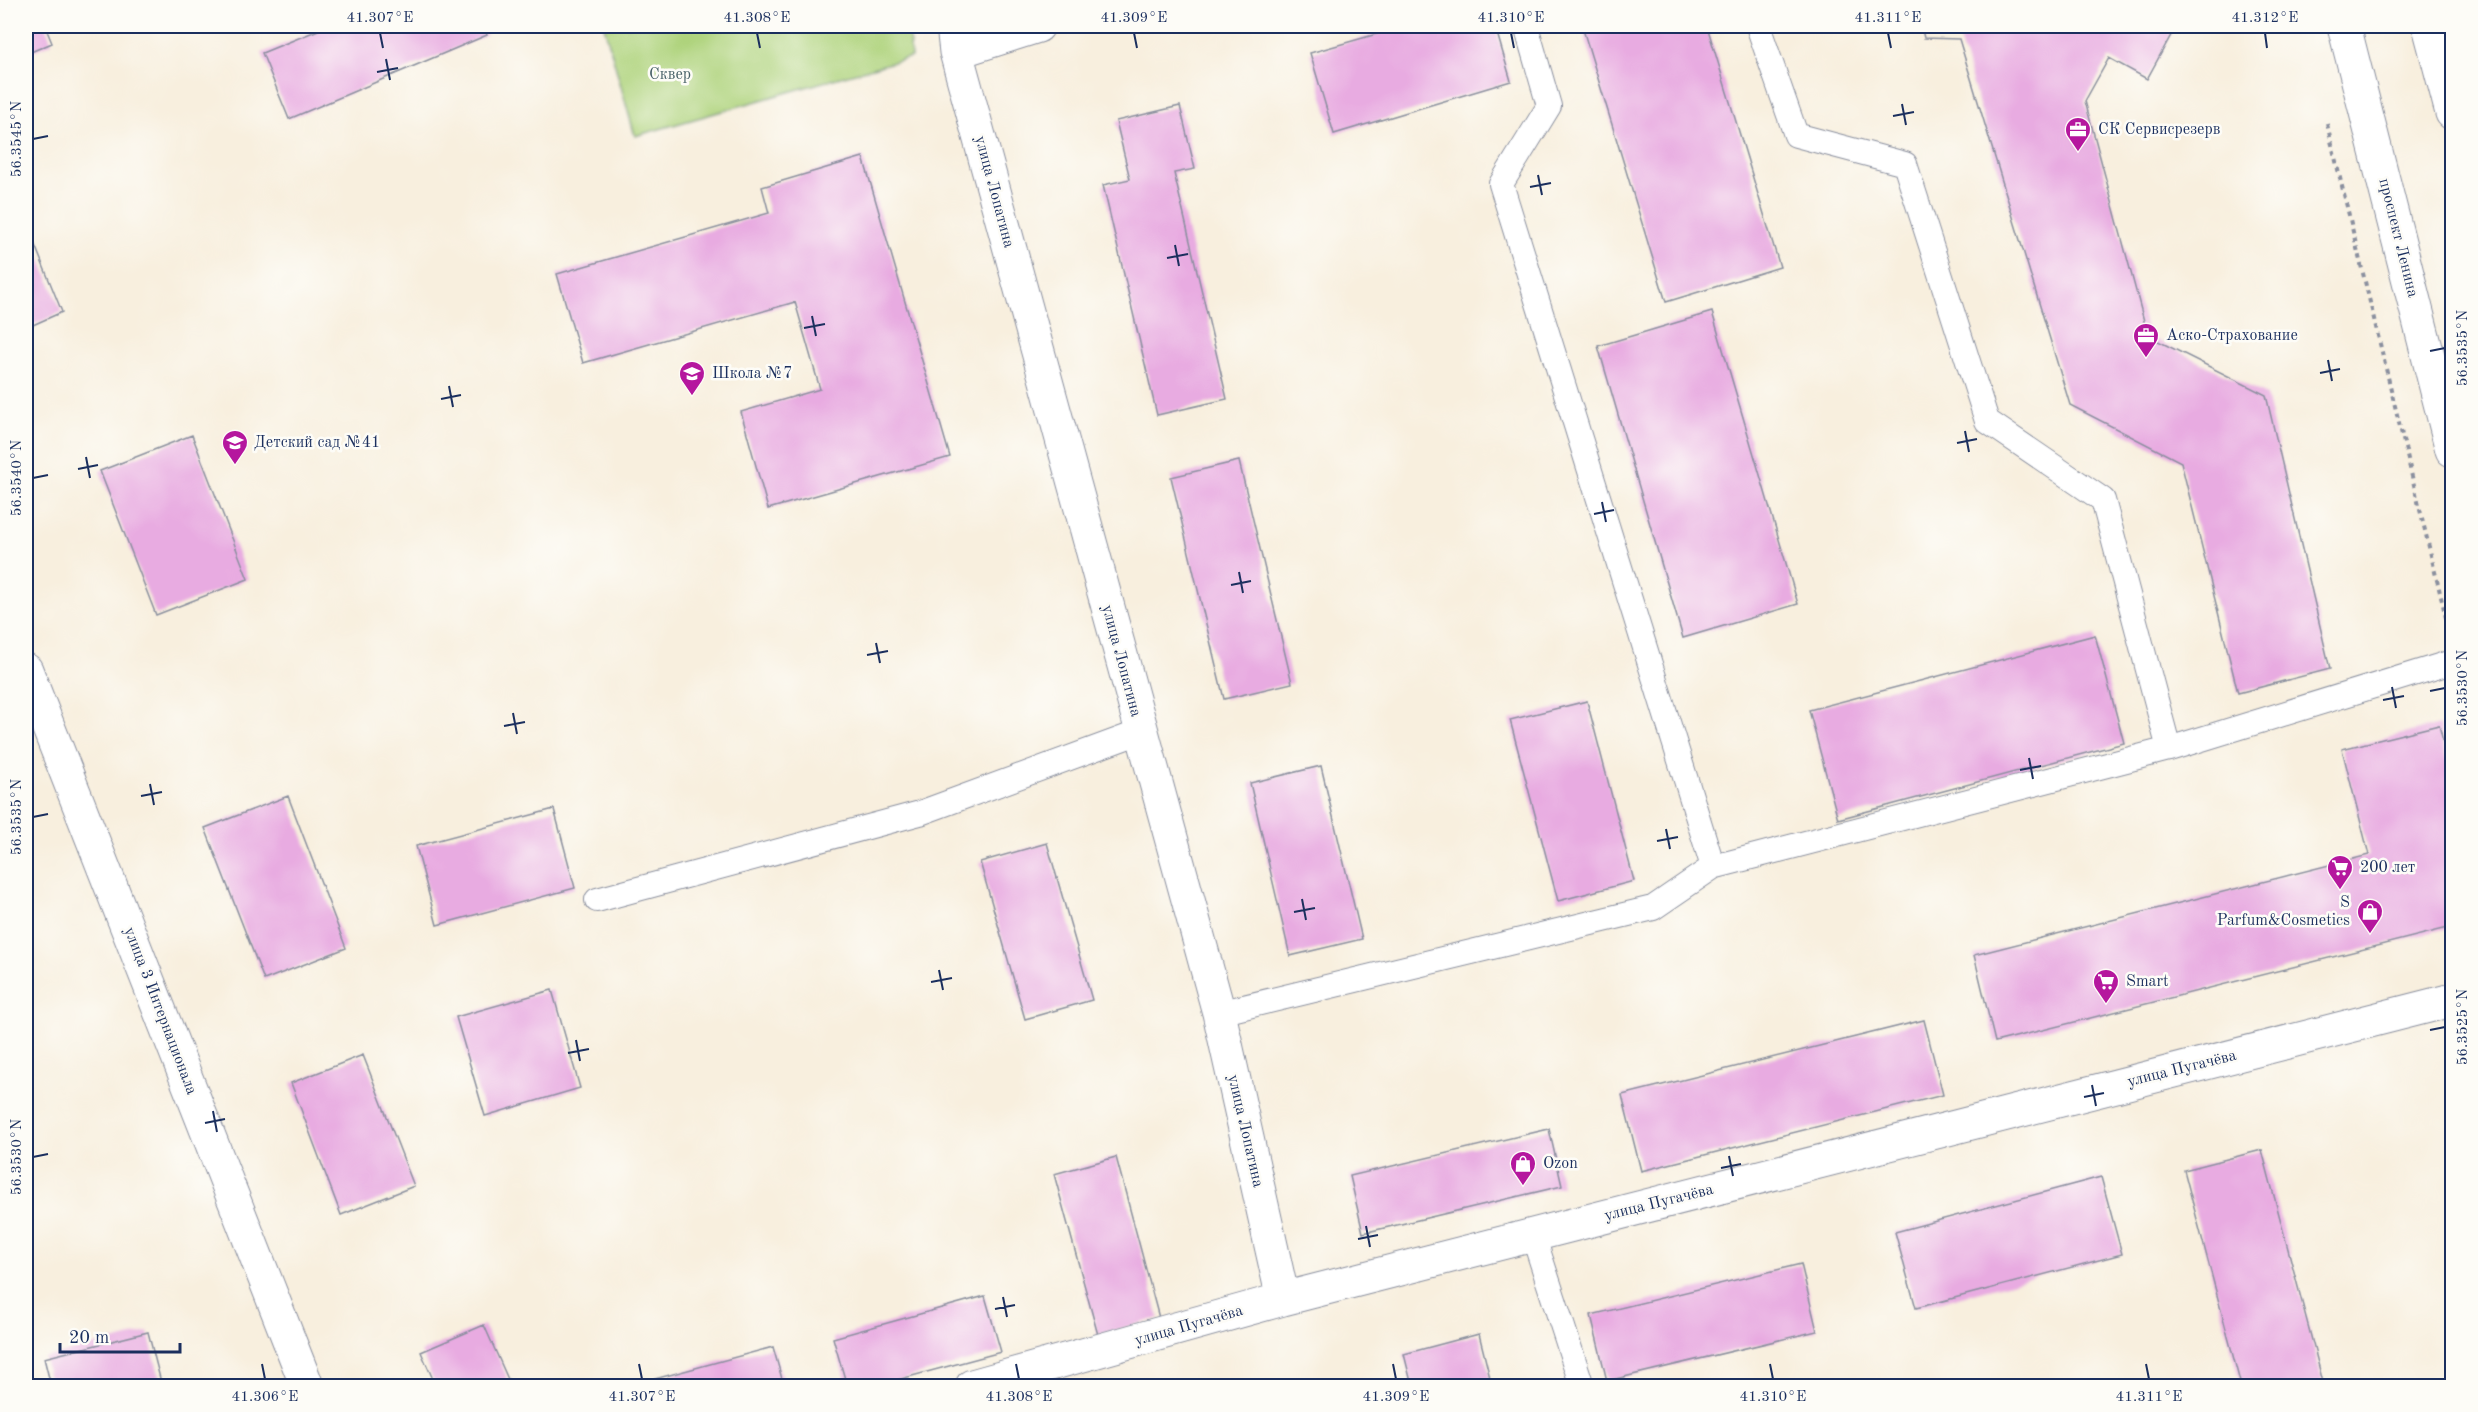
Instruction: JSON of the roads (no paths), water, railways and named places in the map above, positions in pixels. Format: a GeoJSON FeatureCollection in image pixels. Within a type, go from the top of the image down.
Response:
{"type":"FeatureCollection","features":[{"type":"Feature","properties":{"kind":"street"},"geometry":{"type":"LineString","coordinates":[[954,39],[1038,26]]}},
{"type":"Feature","properties":{"kind":"street","name":"проспект Ленина"},"geometry":{"type":"LineString","coordinates":[[2344,26],[2452,450]]}},
{"type":"Feature","properties":{"kind":"street"},"geometry":{"type":"LineString","coordinates":[[2429,26],[2452,113]]}},
{"type":"Feature","properties":{"kind":"street","name":"улица Лопатина"},"geometry":{"type":"LineString","coordinates":[[954,39],[1140,732],[1219,1013],[1283,1299]]}},
{"type":"Feature","properties":{"kind":"street","name":"улица 3 Интернационала"},"geometry":{"type":"LineString","coordinates":[[26,670],[38,735],[307,1386]]}},
{"type":"Feature","properties":{"kind":"street","name":"улица Пугачёва"},"geometry":{"type":"LineString","coordinates":[[972,1386],[1283,1299],[2452,1000]]}},
{"type":"Feature","properties":{"kind":"lane"},"geometry":{"type":"LineString","coordinates":[[1526,26],[1549,106],[1501,184],[1713,867]]}},
{"type":"Feature","properties":{"kind":"lane"},"geometry":{"type":"LineString","coordinates":[[1758,26],[1796,135],[1905,164],[1987,421],[2103,501],[2169,749]]}},
{"type":"Feature","properties":{"kind":"lane"},"geometry":{"type":"LineString","coordinates":[[1219,1013],[1653,908],[1713,867],[2169,749],[2452,662]]}},
{"type":"Feature","properties":{"kind":"lane"},"geometry":{"type":"LineString","coordinates":[[597,900],[920,813],[1140,732]]}},
{"type":"Feature","properties":{"kind":"lane"},"geometry":{"type":"LineString","coordinates":[[1533,1235],[1582,1386]]}},
{"type":"Feature","properties":{"kind":"place","name":"СК Сервисрезерв"},"geometry":{"type":"Point","coordinates":[2078,153]}},
{"type":"Feature","properties":{"kind":"place","name":"Аско-Страхование"},"geometry":{"type":"Point","coordinates":[2146,359]}},
{"type":"Feature","properties":{"kind":"place","name":"Школа №7"},"geometry":{"type":"Point","coordinates":[692,397]}},
{"type":"Feature","properties":{"kind":"place","name":"Детский сад №41"},"geometry":{"type":"Point","coordinates":[235,466]}},
{"type":"Feature","properties":{"kind":"place","name":"200 лет"},"geometry":{"type":"Point","coordinates":[2340,891]}},
{"type":"Feature","properties":{"kind":"place","name":"S Parfum&Cosmetics"},"geometry":{"type":"Point","coordinates":[2370,935]}},
{"type":"Feature","properties":{"kind":"place","name":"Smart"},"geometry":{"type":"Point","coordinates":[2106,1005]}},
{"type":"Feature","properties":{"kind":"place","name":"Ozon"},"geometry":{"type":"Point","coordinates":[1523,1187]}},
{"type":"Feature","properties":{"kind":"park label","name":"Сквер"},"geometry":{"type":"Point","coordinates":[670,75]}}]}
